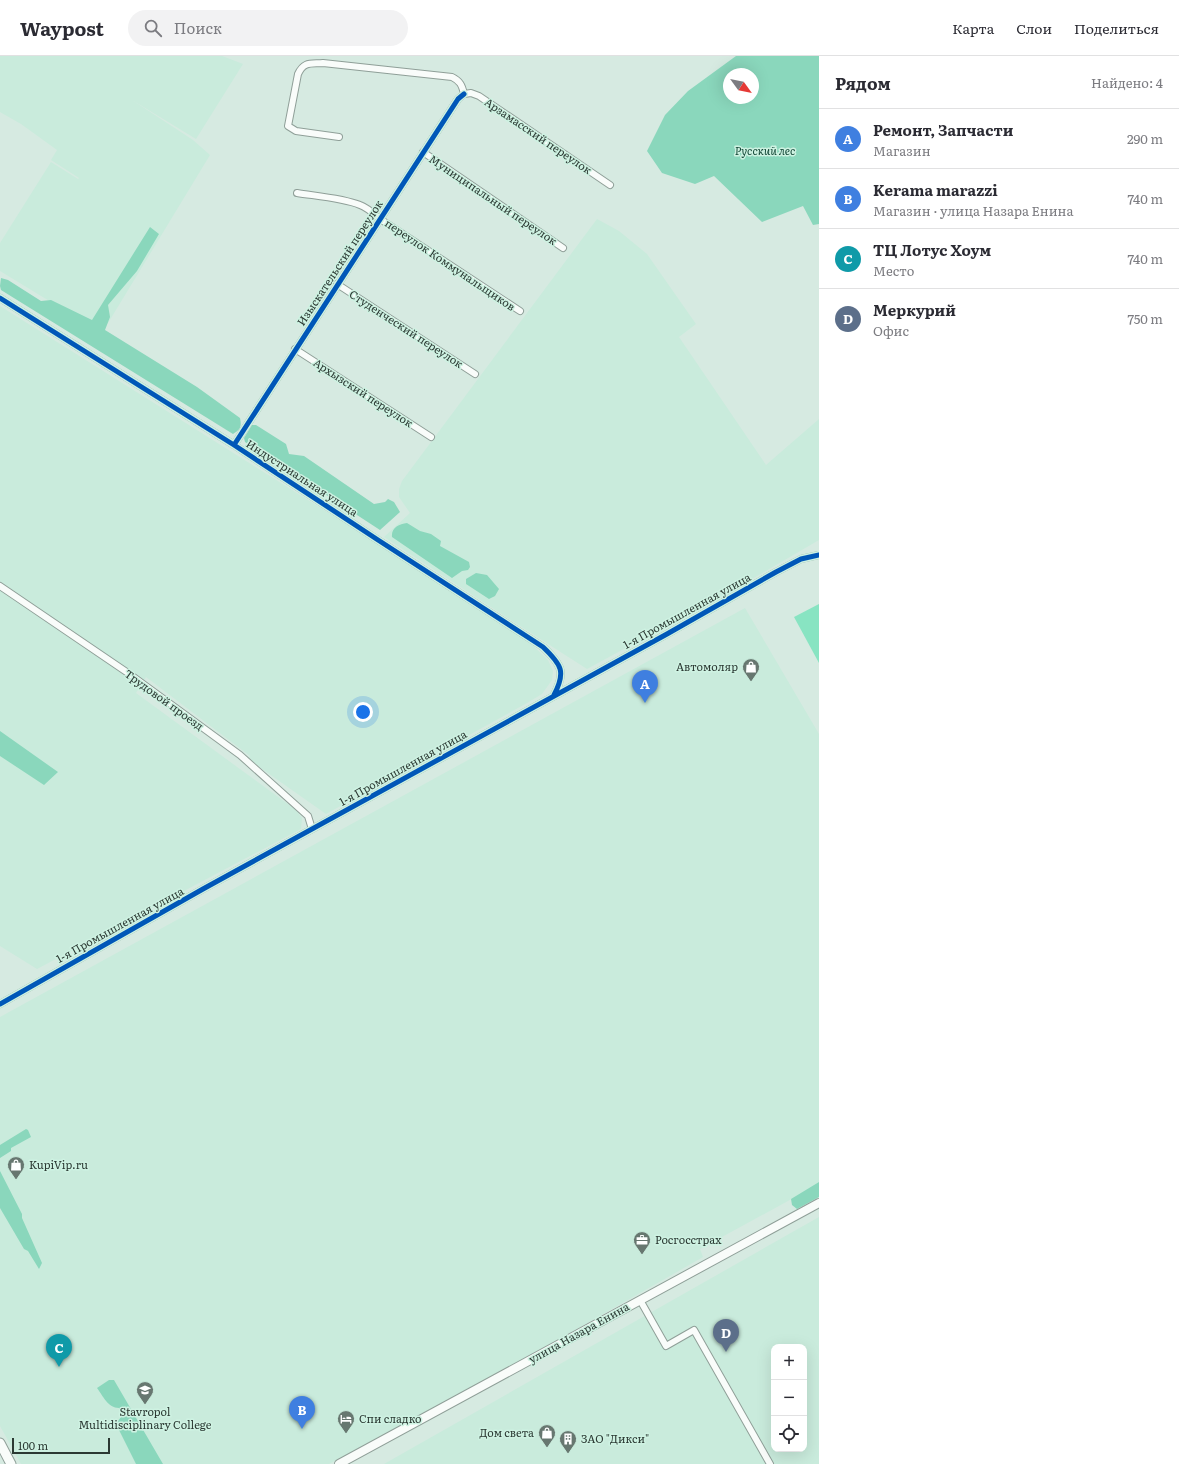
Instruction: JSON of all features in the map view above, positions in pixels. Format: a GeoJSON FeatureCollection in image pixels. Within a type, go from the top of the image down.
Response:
{"type":"FeatureCollection","features":[{"type":"Feature","properties":{"kind":"main road","name":"улица Назара Енина"},"geometry":{"type":"LineString","coordinates":[[339,1464],[819,1202]]}},
{"type":"Feature","properties":{"kind":"main road"},"geometry":{"type":"LineString","coordinates":[[0,1443],[11,1464]]}},
{"type":"Feature","properties":{"kind":"street"},"geometry":{"type":"LineString","coordinates":[[339,137],[296,131],[288,126],[298,74],[301,68],[306,64],[323,63],[452,77],[460,82],[464,94]]}},
{"type":"Feature","properties":{"kind":"street","name":"Арзамасский переулок"},"geometry":{"type":"LineString","coordinates":[[464,94],[471,93],[479,96],[610,185]]}},
{"type":"Feature","properties":{"kind":"street","name":"Изыскательский переулок"},"geometry":{"type":"LineString","coordinates":[[234,445],[423,152],[458,99],[464,94]]}},
{"type":"Feature","properties":{"kind":"street","name":"Муниципальный переулок"},"geometry":{"type":"LineString","coordinates":[[423,152],[563,248]]}},
{"type":"Feature","properties":{"kind":"street","name":"переулок Коммунальщиков"},"geometry":{"type":"LineString","coordinates":[[298,193],[359,204],[520,311]]}},
{"type":"Feature","properties":{"kind":"street","name":"Студенческий переулок"},"geometry":{"type":"LineString","coordinates":[[337,284],[475,374]]}},
{"type":"Feature","properties":{"kind":"street","name":"Индустриальная улица"},"geometry":{"type":"LineString","coordinates":[[0,298],[234,445],[544,647],[556,659],[561,671],[561,682],[554,696]]}},
{"type":"Feature","properties":{"kind":"street","name":"Архызский переулок"},"geometry":{"type":"LineString","coordinates":[[295,349],[431,436]]}},
{"type":"Feature","properties":{"kind":"street","name":"1-я Промышленная улица"},"geometry":{"type":"LineString","coordinates":[[0,1004],[203,889],[661,638],[776,572],[801,559],[819,555]]}},
{"type":"Feature","properties":{"kind":"street","name":"Трудовой проезд"},"geometry":{"type":"LineString","coordinates":[[0,586],[128,673],[240,755],[308,816],[312,830]]}},
{"type":"Feature","properties":{"kind":"street"},"geometry":{"type":"LineString","coordinates":[[640,1300],[666,1346],[694,1330],[770,1464]]}},
{"type":"Feature","properties":{"kind":"shaded area"},"geometry":{"type":"Polygon","coordinates":[[[0,56],[222,56],[243,64],[196,139],[132,100],[193,140],[210,155],[102,333],[0,271],[0,243],[51,162],[78,179],[79,178],[51,160],[57,150],[21,124],[0,112],[0,56]]]}},
{"type":"Feature","properties":{"kind":"shaded area"},"geometry":{"type":"Polygon","coordinates":[[[597,219],[619,231],[647,254],[696,324],[679,337],[766,465],[819,419],[819,540],[740,586],[587,669],[384,537],[410,513],[399,497],[399,489],[402,481],[597,219]]]}},
{"type":"Feature","properties":{"kind":"shaded area"},"geometry":{"type":"Polygon","coordinates":[[[0,306],[494,617],[528,641],[548,660],[553,671],[552,680],[542,694],[527,703],[326,814],[248,759],[250,756],[146,677],[136,693],[296,810],[302,818],[301,829],[37,969],[0,946],[0,306]]]}},
{"type":"Feature","properties":{"kind":"shaded area"},"geometry":{"type":"Polygon","coordinates":[[[819,604],[819,663],[794,617],[819,604]]]}},
{"type":"Feature","properties":{"kind":"shaded area"},"geometry":{"type":"Polygon","coordinates":[[[745,608],[819,734],[819,1184],[700,1249],[703,1257],[570,1333],[329,1464],[21,1464],[0,1426],[0,1017],[745,608]]]}},
{"type":"Feature","properties":{"kind":"shaded area"},"geometry":{"type":"Polygon","coordinates":[[[819,1217],[819,1464],[384,1464],[819,1217]]]}},
{"type":"Feature","properties":{"kind":"green space","name":"Русский лес"},"geometry":{"type":"Polygon","coordinates":[[[736,56],[819,56],[819,224],[813,225],[803,206],[762,222],[714,176],[695,184],[662,173],[647,151],[665,115],[688,91],[736,56]]]}},
{"type":"Feature","properties":{"kind":"green space"},"geometry":{"type":"Polygon","coordinates":[[[150,227],[159,234],[137,271],[108,305],[110,317],[105,330],[197,387],[240,418],[240,428],[233,434],[1,290],[1,278],[8,280],[41,301],[51,300],[92,320],[150,227]]]}},
{"type":"Feature","properties":{"kind":"green space"},"geometry":{"type":"Polygon","coordinates":[[[252,425],[256,425],[286,444],[289,454],[304,456],[374,504],[385,502],[388,499],[394,502],[400,512],[380,530],[245,442],[244,438],[252,425]]]}},
{"type":"Feature","properties":{"kind":"green space"},"geometry":{"type":"Polygon","coordinates":[[[407,523],[420,531],[431,534],[441,541],[440,546],[469,562],[470,567],[468,570],[462,571],[452,578],[392,537],[393,531],[396,527],[407,523]]]}},
{"type":"Feature","properties":{"kind":"green space"},"geometry":{"type":"Polygon","coordinates":[[[476,573],[487,575],[499,589],[495,596],[489,599],[466,584],[466,579],[476,573]]]}},
{"type":"Feature","properties":{"kind":"green space"},"geometry":{"type":"Polygon","coordinates":[[[0,731],[58,772],[44,785],[0,756],[0,731]]]}},
{"type":"Feature","properties":{"kind":"green space"},"geometry":{"type":"Polygon","coordinates":[[[26,1129],[31,1137],[11,1148],[11,1151],[0,1158],[0,1145],[26,1129]]]}},
{"type":"Feature","properties":{"kind":"green space"},"geometry":{"type":"Polygon","coordinates":[[[0,1171],[22,1214],[22,1218],[42,1263],[39,1269],[28,1251],[24,1249],[0,1208],[0,1171]]]}},
{"type":"Feature","properties":{"kind":"green space"},"geometry":{"type":"Polygon","coordinates":[[[819,1182],[819,1197],[797,1209],[792,1205],[791,1199],[819,1182]]]}},
{"type":"Feature","properties":{"kind":"green space"},"geometry":{"type":"Polygon","coordinates":[[[109,1380],[114,1380],[163,1464],[136,1464],[116,1424],[123,1414],[119,1408],[109,1404],[97,1388],[109,1380]]]}},
{"type":"Feature","properties":{"kind":"cycle path"},"geometry":{"type":"LineString","coordinates":[[234,445],[458,99],[464,94]]}},
{"type":"Feature","properties":{"kind":"cycle path"},"geometry":{"type":"LineString","coordinates":[[0,298],[234,445],[543,647],[558,664],[560,669],[560,680],[554,695]]}},
{"type":"Feature","properties":{"kind":"cycle path"},"geometry":{"type":"LineString","coordinates":[[0,1004],[203,889],[667,634],[776,572],[801,559],[819,555]]}},
{"type":"Feature","properties":{"kind":"place","name":"Автомоляр"},"geometry":{"type":"Point","coordinates":[751,682]}},
{"type":"Feature","properties":{"kind":"place","name":"Ремонт, Запчасти"},"geometry":{"type":"Point","coordinates":[645,703]}},
{"type":"Feature","properties":{"kind":"place","name":"KupiVip.ru"},"geometry":{"type":"Point","coordinates":[16,1180]}},
{"type":"Feature","properties":{"kind":"place","name":"Росгосстрах"},"geometry":{"type":"Point","coordinates":[642,1255]}},
{"type":"Feature","properties":{"kind":"place","name":"Меркурий"},"geometry":{"type":"Point","coordinates":[726,1352]}},
{"type":"Feature","properties":{"kind":"place","name":"ТЦ Лотус Хоум"},"geometry":{"type":"Point","coordinates":[59,1367]}},
{"type":"Feature","properties":{"kind":"place","name":"Stavropol Multidisciplinary College"},"geometry":{"type":"Point","coordinates":[145,1405]}},
{"type":"Feature","properties":{"kind":"place","name":"Kerama marazzi"},"geometry":{"type":"Point","coordinates":[302,1429]}},
{"type":"Feature","properties":{"kind":"place","name":"Спи сладко"},"geometry":{"type":"Point","coordinates":[346,1434]}},
{"type":"Feature","properties":{"kind":"place","name":"Дом света"},"geometry":{"type":"Point","coordinates":[547,1448]}},
{"type":"Feature","properties":{"kind":"place","name":"ЗАО \"Дикси\""},"geometry":{"type":"Point","coordinates":[568,1454]}}]}
